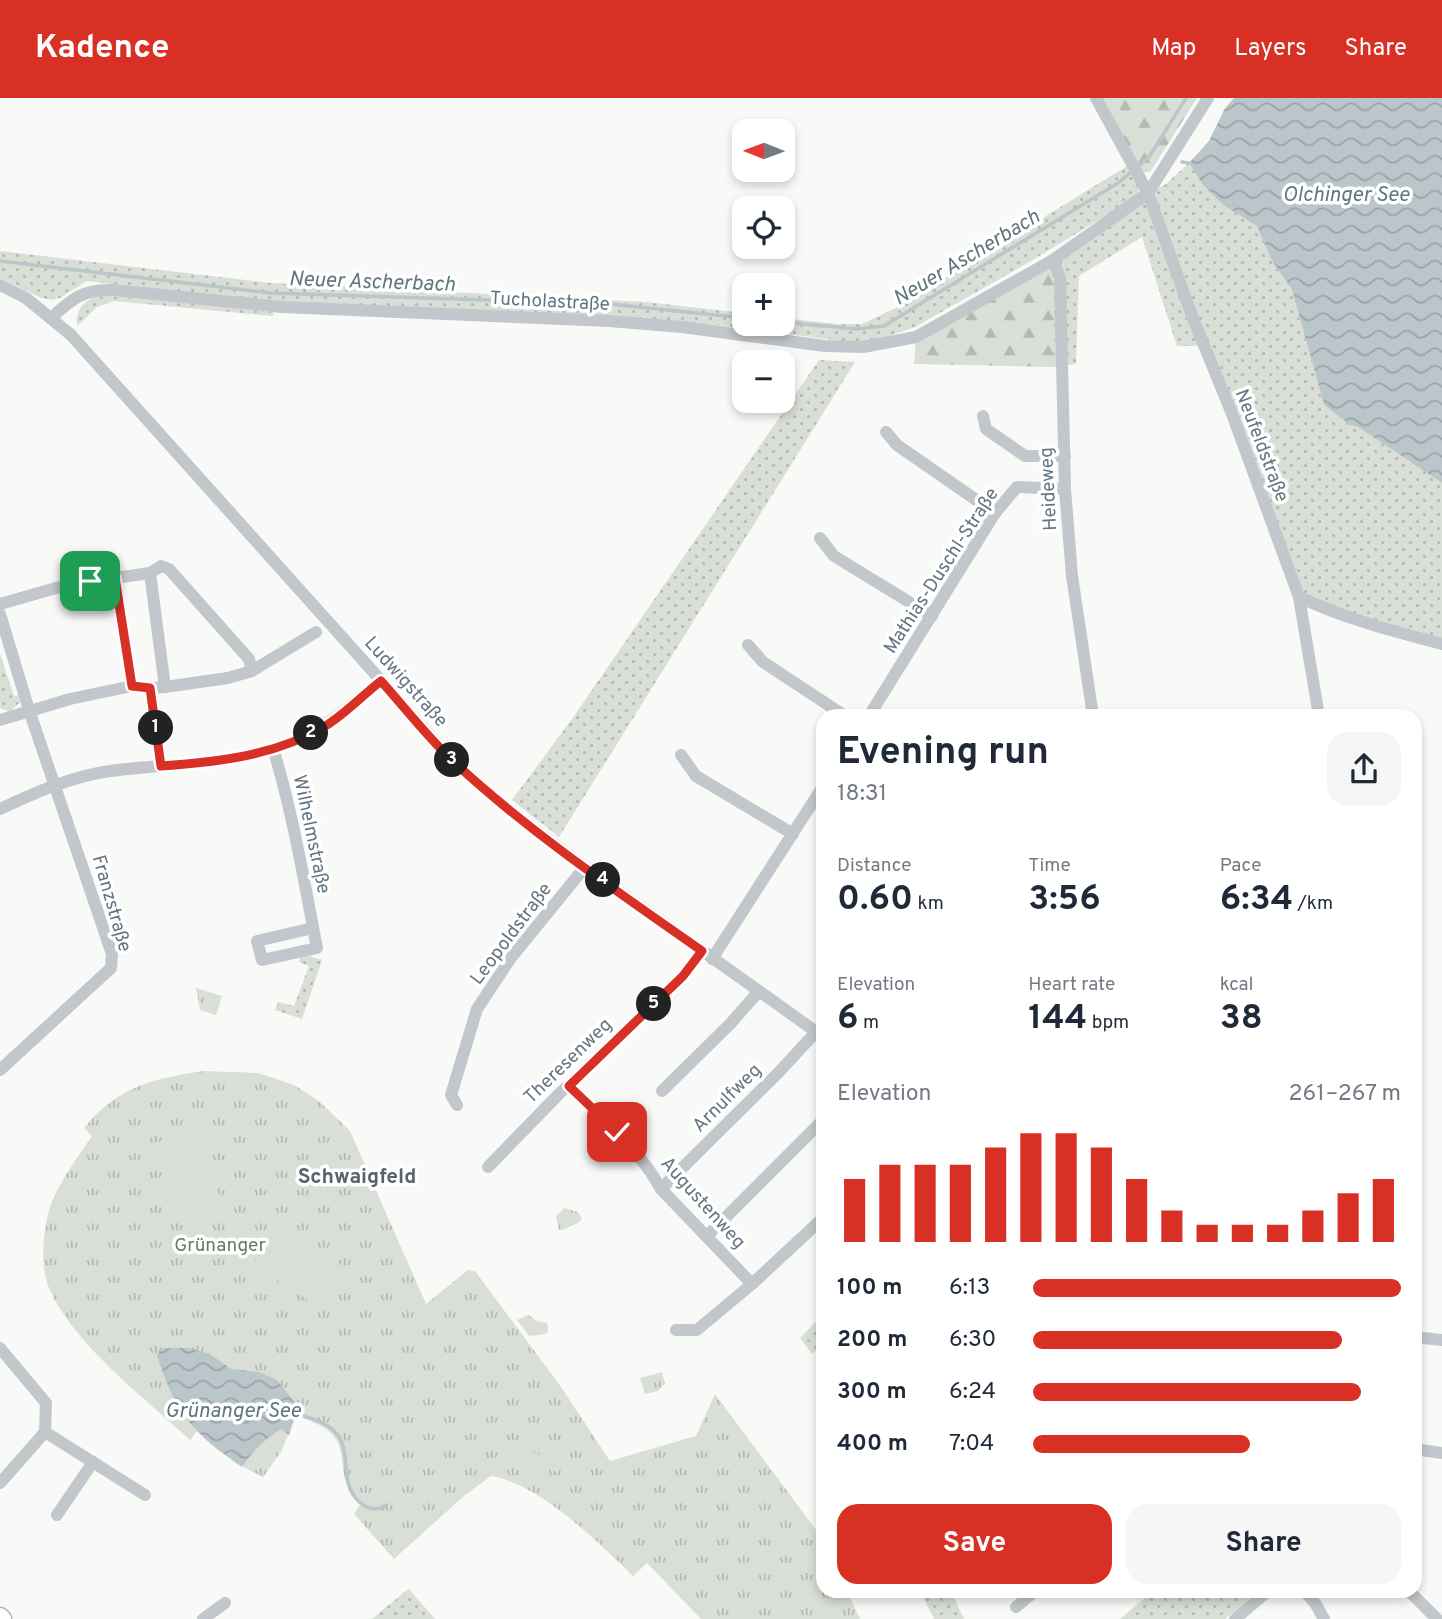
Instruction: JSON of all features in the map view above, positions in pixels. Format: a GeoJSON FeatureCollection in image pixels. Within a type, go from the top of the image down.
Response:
{"type":"FeatureCollection","features":[{"type":"Feature","properties":{"kind":"street","name":"Neufeldstraße"},"geometry":{"type":"LineString","coordinates":[[1096,98],[1148,193],[1299,597],[1318,709]]}},
{"type":"Feature","properties":{"kind":"street"},"geometry":{"type":"LineString","coordinates":[[1148,193],[1208,98]]}},
{"type":"Feature","properties":{"kind":"street","name":"Tucholastraße"},"geometry":{"type":"LineString","coordinates":[[51,317],[79,295],[90,290],[112,290],[282,307],[621,322],[682,327],[825,346],[863,347],[916,337],[1053,260],[1148,193]]}},
{"type":"Feature","properties":{"kind":"street","name":"Heideweg"},"geometry":{"type":"LineString","coordinates":[[1053,260],[1060,278],[1065,489],[1072,576],[1092,709]]}},
{"type":"Feature","properties":{"kind":"street"},"geometry":{"type":"LineString","coordinates":[[0,285],[26,298],[51,317]]}},
{"type":"Feature","properties":{"kind":"street","name":"Ludwigstraße"},"geometry":{"type":"LineString","coordinates":[[51,317],[71,335],[455,763],[511,811],[585,867],[816,1032]]}},
{"type":"Feature","properties":{"kind":"street"},"geometry":{"type":"LineString","coordinates":[[982,416],[986,429],[1025,456],[1065,456]]}},
{"type":"Feature","properties":{"kind":"street"},"geometry":{"type":"LineString","coordinates":[[886,432],[897,445],[995,513]]}},
{"type":"Feature","properties":{"kind":"street","name":"Mathias-Duschl-Straße"},"geometry":{"type":"LineString","coordinates":[[873,709],[995,513],[1017,487],[1065,489]]}},
{"type":"Feature","properties":{"kind":"street"},"geometry":{"type":"LineString","coordinates":[[820,538],[834,556],[932,616]]}},
{"type":"Feature","properties":{"kind":"street"},"geometry":{"type":"LineString","coordinates":[[0,604],[56,588],[149,573],[161,566],[169,569],[249,659],[252,671]]}},
{"type":"Feature","properties":{"kind":"street"},"geometry":{"type":"LineString","coordinates":[[149,573],[165,687]]}},
{"type":"Feature","properties":{"kind":"street"},"geometry":{"type":"LineString","coordinates":[[115,578],[132,686]]}},
{"type":"Feature","properties":{"kind":"street"},"geometry":{"type":"LineString","coordinates":[[1299,597],[1371,626],[1442,644]]}},
{"type":"Feature","properties":{"kind":"street"},"geometry":{"type":"LineString","coordinates":[[0,614],[29,710],[56,786]]}},
{"type":"Feature","properties":{"kind":"street"},"geometry":{"type":"LineString","coordinates":[[0,720],[29,710],[132,686],[165,687],[228,678],[252,671],[316,632]]}},
{"type":"Feature","properties":{"kind":"street"},"geometry":{"type":"LineString","coordinates":[[748,645],[763,662],[834,709]]}},
{"type":"Feature","properties":{"kind":"street"},"geometry":{"type":"LineString","coordinates":[[0,809],[56,786],[108,771],[214,762],[273,748],[328,725],[381,681]]}},
{"type":"Feature","properties":{"kind":"street"},"geometry":{"type":"LineString","coordinates":[[150,688],[161,766]]}},
{"type":"Feature","properties":{"kind":"street","name":"Wilhelmstraße"},"geometry":{"type":"LineString","coordinates":[[273,748],[288,804],[313,928]]}},
{"type":"Feature","properties":{"kind":"street"},"geometry":{"type":"LineString","coordinates":[[681,755],[696,776],[793,834]]}},
{"type":"Feature","properties":{"kind":"street","name":"Franzstraße"},"geometry":{"type":"LineString","coordinates":[[0,1070],[111,968],[112,954],[56,786]]}},
{"type":"Feature","properties":{"kind":"street"},"geometry":{"type":"LineString","coordinates":[[707,955],[816,798]]}},
{"type":"Feature","properties":{"kind":"street","name":"Leopoldstraße"},"geometry":{"type":"LineString","coordinates":[[457,1105],[451,1095],[477,1009],[510,959],[585,867]]}},
{"type":"Feature","properties":{"kind":"street"},"geometry":{"type":"LineString","coordinates":[[313,928],[317,948],[261,960],[257,941],[313,928]]}},
{"type":"Feature","properties":{"kind":"street","name":"Theresenweg"},"geometry":{"type":"LineString","coordinates":[[488,1167],[707,955]]}},
{"type":"Feature","properties":{"kind":"street"},"geometry":{"type":"LineString","coordinates":[[662,1091],[731,1023],[758,992]]}},
{"type":"Feature","properties":{"kind":"street","name":"Arnulfweg"},"geometry":{"type":"LineString","coordinates":[[661,1189],[816,1037]]}},
{"type":"Feature","properties":{"kind":"street","name":"Augustenweg"},"geometry":{"type":"LineString","coordinates":[[569,1086],[617,1132],[653,1174],[661,1189],[752,1284]]}},
{"type":"Feature","properties":{"kind":"street"},"geometry":{"type":"LineString","coordinates":[[707,1236],[816,1127]]}},
{"type":"Feature","properties":{"kind":"street"},"geometry":{"type":"LineString","coordinates":[[676,1329],[697,1330],[816,1225]]}},
{"type":"Feature","properties":{"kind":"street"},"geometry":{"type":"LineString","coordinates":[[1422,1338],[1442,1340]]}},
{"type":"Feature","properties":{"kind":"street"},"geometry":{"type":"LineString","coordinates":[[0,1483],[45,1432],[46,1403],[2,1355]]}},
{"type":"Feature","properties":{"kind":"street"},"geometry":{"type":"LineString","coordinates":[[45,1432],[145,1495]]}},
{"type":"Feature","properties":{"kind":"street"},"geometry":{"type":"LineString","coordinates":[[1422,1450],[1442,1453]]}},
{"type":"Feature","properties":{"kind":"street"},"geometry":{"type":"LineString","coordinates":[[57,1515],[93,1462]]}},
{"type":"Feature","properties":{"kind":"street"},"geometry":{"type":"LineString","coordinates":[[1016,1607],[1027,1598]]}},
{"type":"Feature","properties":{"kind":"street"},"geometry":{"type":"LineString","coordinates":[[1235,1619],[1260,1598]]}},
{"type":"Feature","properties":{"kind":"street"},"geometry":{"type":"LineString","coordinates":[[1310,1598],[1324,1619]]}},
{"type":"Feature","properties":{"kind":"street"},"geometry":{"type":"LineString","coordinates":[[1416,1598],[1437,1619]]}},
{"type":"Feature","properties":{"kind":"street"},"geometry":{"type":"LineString","coordinates":[[203,1619],[225,1603]]}},
{"type":"Feature","properties":{"kind":"green space"},"geometry":{"type":"Polygon","coordinates":[[[1097,98],[1197,98],[1151,171],[1138,174],[1097,98]]]}},
{"type":"Feature","properties":{"kind":"green space"},"geometry":{"type":"Polygon","coordinates":[[[1189,163],[1203,185],[1223,205],[1257,226],[1271,259],[1292,290],[1324,405],[1350,425],[1358,427],[1442,483],[1442,644],[1299,597],[1204,346],[1177,346],[1142,237],[1079,276],[1076,364],[1054,367],[1054,279],[1059,256],[1148,193],[1166,184],[1189,163]]]}},
{"type":"Feature","properties":{"kind":"green space"},"geometry":{"type":"Polygon","coordinates":[[[1127,166],[1139,188],[1138,196],[915,327],[858,343],[795,335],[795,319],[862,324],[900,306],[1127,166]]]}},
{"type":"Feature","properties":{"kind":"green space"},"geometry":{"type":"Polygon","coordinates":[[[0,251],[271,283],[646,302],[732,312],[732,327],[235,299],[87,281],[60,298],[51,300],[0,278],[0,251]]]}},
{"type":"Feature","properties":{"kind":"green space"},"geometry":{"type":"Polygon","coordinates":[[[1048,263],[1054,279],[1054,367],[914,364],[916,337],[1048,263]]]}},
{"type":"Feature","properties":{"kind":"green space"},"geometry":{"type":"Polygon","coordinates":[[[100,295],[274,314],[272,316],[114,301],[97,307],[77,326],[79,310],[89,300],[100,295]]]}},
{"type":"Feature","properties":{"kind":"green space"},"geometry":{"type":"Polygon","coordinates":[[[819,360],[855,362],[559,837],[512,800],[572,719],[783,413],[795,413],[795,395],[819,360]]]}},
{"type":"Feature","properties":{"kind":"green space"},"geometry":{"type":"Polygon","coordinates":[[[0,654],[14,696],[19,695],[20,702],[8,711],[0,708],[0,654]]]}},
{"type":"Feature","properties":{"kind":"green space"},"geometry":{"type":"Polygon","coordinates":[[[301,956],[322,960],[302,1019],[275,1010],[278,1002],[294,1006],[309,966],[299,962],[301,956]]]}},
{"type":"Feature","properties":{"kind":"green space"},"geometry":{"type":"Polygon","coordinates":[[[196,988],[222,996],[216,1015],[200,1010],[196,988]]]}},
{"type":"Feature","properties":{"kind":"green space","name":"Grünanger"},"geometry":{"type":"Polygon","coordinates":[[[203,1071],[258,1073],[294,1085],[319,1101],[350,1131],[426,1304],[468,1270],[475,1271],[561,1387],[610,1461],[696,1436],[715,1394],[816,1530],[816,1598],[850,1598],[860,1619],[701,1619],[647,1563],[633,1576],[586,1532],[548,1502],[529,1490],[491,1476],[465,1495],[394,1559],[354,1514],[360,1505],[345,1478],[338,1444],[331,1434],[318,1424],[296,1416],[281,1452],[263,1477],[228,1457],[197,1431],[190,1440],[112,1370],[75,1330],[49,1288],[43,1254],[48,1216],[55,1195],[92,1136],[84,1128],[110,1102],[138,1087],[168,1077],[203,1071]]]}},
{"type":"Feature","properties":{"kind":"green space"},"geometry":{"type":"Polygon","coordinates":[[[201,1129],[223,1209],[176,1222],[154,1143],[201,1129]]]}},
{"type":"Feature","properties":{"kind":"green space"},"geometry":{"type":"Polygon","coordinates":[[[564,1208],[578,1212],[582,1219],[559,1230],[556,1216],[564,1208]]]}},
{"type":"Feature","properties":{"kind":"green space"},"geometry":{"type":"Polygon","coordinates":[[[278,1225],[343,1266],[318,1306],[253,1265],[278,1225]]]}},
{"type":"Feature","properties":{"kind":"green space"},"geometry":{"type":"Polygon","coordinates":[[[528,1315],[547,1323],[546,1334],[529,1336],[517,1320],[528,1315]]]}},
{"type":"Feature","properties":{"kind":"green space"},"geometry":{"type":"Polygon","coordinates":[[[816,1322],[816,1350],[812,1354],[800,1338],[816,1322]]]}},
{"type":"Feature","properties":{"kind":"green space"},"geometry":{"type":"Polygon","coordinates":[[[662,1372],[665,1383],[658,1391],[645,1394],[640,1378],[662,1372]]]}},
{"type":"Feature","properties":{"kind":"green space"},"geometry":{"type":"Polygon","coordinates":[[[528,1449],[562,1466],[558,1473],[524,1456],[528,1449]]]}},
{"type":"Feature","properties":{"kind":"green space"},"geometry":{"type":"Polygon","coordinates":[[[409,1589],[435,1619],[372,1619],[407,1590],[409,1589]]]}},
{"type":"Feature","properties":{"kind":"green space"},"geometry":{"type":"Polygon","coordinates":[[[924,1598],[954,1598],[964,1619],[934,1619],[924,1598]]]}},
{"type":"Feature","properties":{"kind":"green space"},"geometry":{"type":"Polygon","coordinates":[[[1145,1598],[1249,1599],[1225,1619],[1120,1619],[1145,1598]]]}},
{"type":"Feature","properties":{"kind":"water","name":"Olchinger See"},"geometry":{"type":"Polygon","coordinates":[[[1234,98],[1442,98],[1442,483],[1358,427],[1350,425],[1324,405],[1292,290],[1271,259],[1257,226],[1223,205],[1203,185],[1189,163],[1209,141],[1225,108],[1234,98]]]}},
{"type":"Feature","properties":{"kind":"water","name":"Grünanger See"},"geometry":{"type":"Polygon","coordinates":[[[163,1348],[190,1348],[210,1354],[231,1369],[259,1372],[277,1380],[298,1407],[289,1435],[281,1429],[275,1433],[255,1450],[242,1467],[198,1432],[179,1407],[157,1355],[163,1348]]]}},
{"type":"Feature","properties":{"kind":"waterway","name":"Neuer Ascherbach"},"geometry":{"type":"LineString","coordinates":[[795,323],[856,329],[884,326],[1118,183],[1149,157],[1186,98]]}},
{"type":"Feature","properties":{"kind":"waterway"},"geometry":{"type":"LineString","coordinates":[[1182,162],[1189,163]]}},
{"type":"Feature","properties":{"kind":"waterway","name":"Neuer Ascherbach"},"geometry":{"type":"LineString","coordinates":[[0,261],[271,293],[610,304],[732,317]]}},
{"type":"Feature","properties":{"kind":"waterway"},"geometry":{"type":"LineString","coordinates":[[297,1414],[323,1423],[336,1433],[341,1441],[348,1481],[356,1499],[370,1508],[385,1506]]}},
{"type":"Feature","properties":{"kind":"district","name":"Schwaigfeld"},"geometry":{"type":"Point","coordinates":[357,1176]}},
{"type":"Feature","properties":{"kind":"route"},"geometry":{"type":"LineString","coordinates":[[90,581],[115,578],[132,686],[150,688],[161,766],[249,756],[299,739],[328,725],[381,681],[455,763],[511,811],[702,951],[683,976],[569,1086],[617,1132]]}}]}
